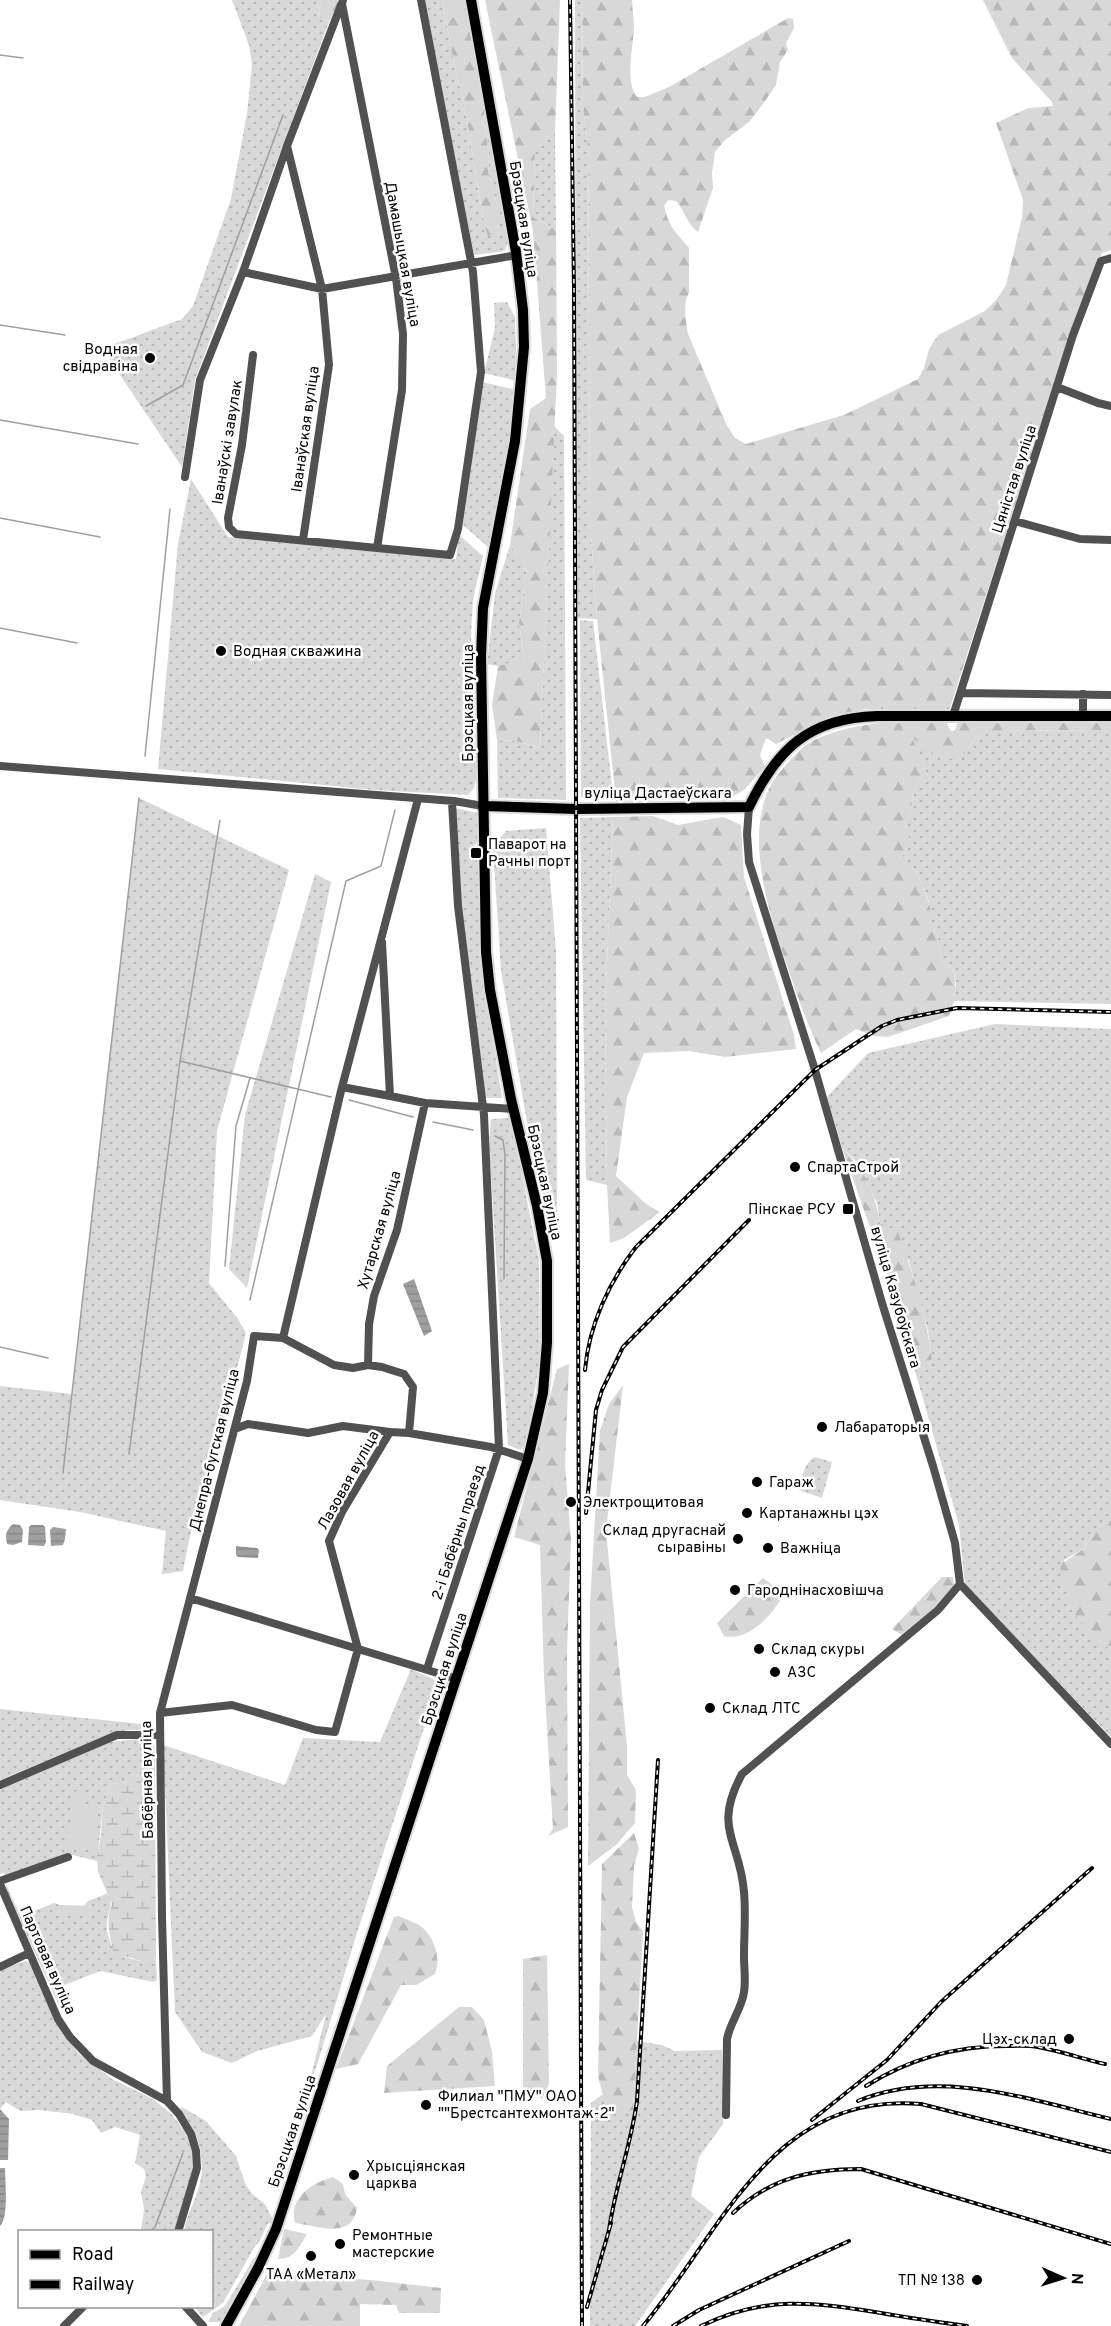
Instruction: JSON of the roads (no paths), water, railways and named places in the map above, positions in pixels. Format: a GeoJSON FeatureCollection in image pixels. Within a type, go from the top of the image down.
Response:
{"type":"FeatureCollection","features":[{"type":"Feature","properties":{"kind":"main road","name":"Брэсцкая вуліца"},"geometry":{"type":"LineString","coordinates":[[226,2326],[258,2268],[276,2229],[528,1459],[543,1393],[548,1342],[547,1261],[489,982],[483,806],[483,608],[515,441],[522,377],[523,310],[517,255],[471,0]]}},
{"type":"Feature","properties":{"kind":"main road","name":"вуліца Дастаеўскага"},"geometry":{"type":"LineString","coordinates":[[483,806],[576,809],[749,807],[776,761],[796,741],[816,729],[841,720],[861,717],[1111,716]]}},
{"type":"Feature","properties":{"kind":"street"},"geometry":{"type":"LineString","coordinates":[[303,540],[450,555],[458,529],[481,372],[478,318],[472,264],[420,0]]}},
{"type":"Feature","properties":{"kind":"street"},"geometry":{"type":"LineString","coordinates":[[185,477],[200,380],[243,272],[287,146],[342,2]]}},
{"type":"Feature","properties":{"kind":"street","name":"Дамашыцкая вуліца"},"geometry":{"type":"LineString","coordinates":[[342,2],[396,278],[403,334],[402,390],[377,548]]}},
{"type":"Feature","properties":{"kind":"street","name":"Іванаўская вуліца"},"geometry":{"type":"LineString","coordinates":[[287,146],[322,290],[329,365],[303,540]]}},
{"type":"Feature","properties":{"kind":"street"},"geometry":{"type":"LineString","coordinates":[[243,272],[322,290],[517,255]]}},
{"type":"Feature","properties":{"kind":"street","name":"Цяністая вуліца"},"geometry":{"type":"LineString","coordinates":[[953,716],[1073,335],[1101,261],[1111,258]]}},
{"type":"Feature","properties":{"kind":"street","name":"Іванаўскі завулак"},"geometry":{"type":"LineString","coordinates":[[253,355],[242,445],[228,518],[229,527],[236,534],[303,540]]}},
{"type":"Feature","properties":{"kind":"street"},"geometry":{"type":"LineString","coordinates":[[1058,387],[1111,406]]}},
{"type":"Feature","properties":{"kind":"street"},"geometry":{"type":"LineString","coordinates":[[1015,521],[1080,539],[1111,540]]}},
{"type":"Feature","properties":{"kind":"street"},"geometry":{"type":"LineString","coordinates":[[961,693],[1111,695]]}},
{"type":"Feature","properties":{"kind":"street"},"geometry":{"type":"LineString","coordinates":[[1083,694],[1083,716]]}},
{"type":"Feature","properties":{"kind":"street","name":"вуліца Дастаеўскага"},"geometry":{"type":"LineString","coordinates":[[0,766],[483,806]]}},
{"type":"Feature","properties":{"kind":"street"},"geometry":{"type":"LineString","coordinates":[[283,1338],[342,1087],[418,799]]}},
{"type":"Feature","properties":{"kind":"street"},"geometry":{"type":"LineString","coordinates":[[452,802],[458,906],[482,1107],[494,1302],[499,1449],[528,1459]]}},
{"type":"Feature","properties":{"kind":"street","name":"вуліца Казубоўскага"},"geometry":{"type":"LineString","coordinates":[[749,807],[747,834],[749,862],[815,1070],[882,1303],[939,1488],[955,1544],[960,1584]]}},
{"type":"Feature","properties":{"kind":"street"},"geometry":{"type":"LineString","coordinates":[[381,935],[390,1096]]}},
{"type":"Feature","properties":{"kind":"street"},"geometry":{"type":"LineString","coordinates":[[342,1087],[425,1103],[514,1109]]}},
{"type":"Feature","properties":{"kind":"street","name":"Хутарская вуліца"},"geometry":{"type":"LineString","coordinates":[[368,1365],[369,1324],[374,1296],[397,1230],[425,1103]]}},
{"type":"Feature","properties":{"kind":"street","name":"Днепра-бугская вуліца"},"geometry":{"type":"LineString","coordinates":[[190,1598],[247,1381],[254,1336],[283,1338],[334,1365],[353,1368],[368,1365]]}},
{"type":"Feature","properties":{"kind":"street"},"geometry":{"type":"LineString","coordinates":[[368,1365],[404,1374],[413,1387],[408,1433]]}},
{"type":"Feature","properties":{"kind":"street"},"geometry":{"type":"LineString","coordinates":[[235,1429],[248,1424],[308,1433],[343,1426],[390,1432]]}},
{"type":"Feature","properties":{"kind":"street","name":"Лазовая вуліца"},"geometry":{"type":"LineString","coordinates":[[358,1649],[329,1541],[342,1512],[390,1432],[408,1433]]}},
{"type":"Feature","properties":{"kind":"street","name":"2-і Бабёрны праезд"},"geometry":{"type":"LineString","coordinates":[[408,1433],[499,1449],[427,1668]]}},
{"type":"Feature","properties":{"kind":"street"},"geometry":{"type":"LineString","coordinates":[[726,2115],[727,2039],[744,1994],[744,1891],[740,1867],[728,1827],[733,1789],[742,1774],[938,1610],[960,1584],[1111,1744]]}},
{"type":"Feature","properties":{"kind":"street"},"geometry":{"type":"LineString","coordinates":[[190,1598],[427,1668],[457,1679]]}},
{"type":"Feature","properties":{"kind":"street","name":"Бабёрная вуліца"},"geometry":{"type":"LineString","coordinates":[[167,2101],[160,1713],[190,1598]]}},
{"type":"Feature","properties":{"kind":"street"},"geometry":{"type":"LineString","coordinates":[[160,1713],[232,1705],[316,1730],[334,1732],[358,1649]]}},
{"type":"Feature","properties":{"kind":"street"},"geometry":{"type":"LineString","coordinates":[[0,1785],[117,1735],[159,1735]]}},
{"type":"Feature","properties":{"kind":"street"},"geometry":{"type":"LineString","coordinates":[[0,1883],[68,1857]]}},
{"type":"Feature","properties":{"kind":"street","name":"Партовая вуліца"},"geometry":{"type":"LineString","coordinates":[[0,1883],[58,2019],[82,2051],[93,2061],[167,2101]]}},
{"type":"Feature","properties":{"kind":"street"},"geometry":{"type":"LineString","coordinates":[[0,1967],[29,1953]]}},
{"type":"Feature","properties":{"kind":"street"},"geometry":{"type":"LineString","coordinates":[[167,2101],[179,2114],[191,2134],[196,2151],[195,2180],[179,2230]]}},
{"type":"Feature","properties":{"kind":"street"},"geometry":{"type":"LineString","coordinates":[[64,2326],[83,2308]]}},
{"type":"Feature","properties":{"kind":"street"},"geometry":{"type":"LineString","coordinates":[[186,2308],[202,2326]]}},
{"type":"Feature","properties":{"kind":"waterway"},"geometry":{"type":"LineString","coordinates":[[0,55],[23,58]]}},
{"type":"Feature","properties":{"kind":"waterway"},"geometry":{"type":"LineString","coordinates":[[146,406],[183,385],[283,115]]}},
{"type":"Feature","properties":{"kind":"waterway"},"geometry":{"type":"LineString","coordinates":[[0,325],[65,335]]}},
{"type":"Feature","properties":{"kind":"waterway"},"geometry":{"type":"LineString","coordinates":[[0,420],[138,444]]}},
{"type":"Feature","properties":{"kind":"waterway"},"geometry":{"type":"LineString","coordinates":[[145,756],[170,509]]}},
{"type":"Feature","properties":{"kind":"waterway"},"geometry":{"type":"LineString","coordinates":[[0,518],[100,537]]}},
{"type":"Feature","properties":{"kind":"waterway"},"geometry":{"type":"LineString","coordinates":[[0,628],[77,643]]}},
{"type":"Feature","properties":{"kind":"waterway"},"geometry":{"type":"LineString","coordinates":[[63,1473],[139,798]]}},
{"type":"Feature","properties":{"kind":"waterway"},"geometry":{"type":"LineString","coordinates":[[250,1300],[346,881],[381,866],[395,810]]}},
{"type":"Feature","properties":{"kind":"waterway"},"geometry":{"type":"LineString","coordinates":[[129,1454],[180,1061],[220,820]]}},
{"type":"Feature","properties":{"kind":"waterway"},"geometry":{"type":"LineString","coordinates":[[180,1061],[331,1097]]}},
{"type":"Feature","properties":{"kind":"waterway"},"geometry":{"type":"LineString","coordinates":[[225,1266],[236,1126],[250,1078]]}},
{"type":"Feature","properties":{"kind":"waterway"},"geometry":{"type":"LineString","coordinates":[[349,1100],[413,1117]]}},
{"type":"Feature","properties":{"kind":"waterway"},"geometry":{"type":"LineString","coordinates":[[433,1122],[473,1130]]}},
{"type":"Feature","properties":{"kind":"waterway"},"geometry":{"type":"LineString","coordinates":[[495,1136],[503,1140],[505,1155],[504,1279]]}},
{"type":"Feature","properties":{"kind":"waterway"},"geometry":{"type":"LineString","coordinates":[[0,1347],[48,1358]]}},
{"type":"Feature","properties":{"kind":"waterway"},"geometry":{"type":"LineString","coordinates":[[152,2230],[183,2153]]}},
{"type":"Feature","properties":{"kind":"railway"},"geometry":{"type":"LineString","coordinates":[[570,0],[574,289],[582,2326]]}},
{"type":"Feature","properties":{"kind":"railway"},"geometry":{"type":"LineString","coordinates":[[585,1370],[596,1321],[609,1289],[626,1260],[636,1247],[815,1070],[882,1026],[897,1020],[957,1008],[1111,1012]]}},
{"type":"Feature","properties":{"kind":"railway"},"geometry":{"type":"LineString","coordinates":[[586,1513],[596,1410],[602,1390],[623,1347],[749,1220]]}},
{"type":"Feature","properties":{"kind":"railway"},"geometry":{"type":"LineString","coordinates":[[609,2230],[637,2101],[658,1760]]}},
{"type":"Feature","properties":{"kind":"railway"},"geometry":{"type":"LineString","coordinates":[[812,2120],[887,2060],[941,2002],[1092,1868]]}},
{"type":"Feature","properties":{"kind":"railway"},"geometry":{"type":"LineString","coordinates":[[866,2086],[915,2061],[968,2048],[1034,2046],[1105,2064]]}},
{"type":"Feature","properties":{"kind":"railway"},"geometry":{"type":"LineString","coordinates":[[858,2101],[889,2091],[921,2087],[953,2087],[1017,2096],[1111,2119]]}},
{"type":"Feature","properties":{"kind":"railway"},"geometry":{"type":"LineString","coordinates":[[643,2326],[756,2174],[789,2143],[826,2120],[870,2106],[921,2104],[1111,2152]]}},
{"type":"Feature","properties":{"kind":"railway"},"geometry":{"type":"LineString","coordinates":[[733,2213],[762,2191],[792,2178],[825,2171],[861,2169],[1111,2244]]}},
{"type":"Feature","properties":{"kind":"railway"},"geometry":{"type":"LineString","coordinates":[[587,2307],[611,2223]]}},
{"type":"Feature","properties":{"kind":"railway"},"geometry":{"type":"LineString","coordinates":[[673,2326],[699,2310],[849,2241]]}},
{"type":"Feature","properties":{"kind":"railway"},"geometry":{"type":"LineString","coordinates":[[701,2326],[747,2309],[789,2304],[833,2306],[967,2326]]}},
{"type":"Feature","properties":{"kind":"place","name":"Водная свідравіна"},"geometry":{"type":"Point","coordinates":[150,358]}},
{"type":"Feature","properties":{"kind":"place","name":"Водная скважина"},"geometry":{"type":"Point","coordinates":[221,651]}},
{"type":"Feature","properties":{"kind":"place","name":"Паварот на Рачны порт"},"geometry":{"type":"Point","coordinates":[476,853]}},
{"type":"Feature","properties":{"kind":"place","name":"СпартаСтрой"},"geometry":{"type":"Point","coordinates":[795,1167]}},
{"type":"Feature","properties":{"kind":"place","name":"Пінскае РСУ"},"geometry":{"type":"Point","coordinates":[848,1209]}},
{"type":"Feature","properties":{"kind":"place","name":"Лабараторыя"},"geometry":{"type":"Point","coordinates":[822,1427]}},
{"type":"Feature","properties":{"kind":"place","name":"Гараж"},"geometry":{"type":"Point","coordinates":[757,1482]}},
{"type":"Feature","properties":{"kind":"place","name":"Электрощитовая"},"geometry":{"type":"Point","coordinates":[571,1502]}},
{"type":"Feature","properties":{"kind":"place","name":"Картанажны цэх"},"geometry":{"type":"Point","coordinates":[747,1513]}},
{"type":"Feature","properties":{"kind":"place","name":"Склад другаснай сыравіны"},"geometry":{"type":"Point","coordinates":[738,1539]}},
{"type":"Feature","properties":{"kind":"place","name":"Важніца"},"geometry":{"type":"Point","coordinates":[768,1548]}},
{"type":"Feature","properties":{"kind":"place","name":"Гароднінасховішча"},"geometry":{"type":"Point","coordinates":[735,1590]}},
{"type":"Feature","properties":{"kind":"place","name":"Склад скуры"},"geometry":{"type":"Point","coordinates":[759,1649]}},
{"type":"Feature","properties":{"kind":"place","name":"АЗС"},"geometry":{"type":"Point","coordinates":[775,1672]}},
{"type":"Feature","properties":{"kind":"place","name":"Склад ЛТС"},"geometry":{"type":"Point","coordinates":[710,1708]}},
{"type":"Feature","properties":{"kind":"place","name":"Цэх-склад"},"geometry":{"type":"Point","coordinates":[1069,2039]}},
{"type":"Feature","properties":{"kind":"place","name":"Филиал \"ПМУ\" ОАО \"\"Брестсантехмонтаж-2\""},"geometry":{"type":"Point","coordinates":[426,2105]}},
{"type":"Feature","properties":{"kind":"place","name":"Хрысціянская царква"},"geometry":{"type":"Point","coordinates":[354,2175]}},
{"type":"Feature","properties":{"kind":"place","name":"Ремонтные мастерские"},"geometry":{"type":"Point","coordinates":[340,2244]}},
{"type":"Feature","properties":{"kind":"place","name":"ТАА «Метал»"},"geometry":{"type":"Point","coordinates":[311,2256]}},
{"type":"Feature","properties":{"kind":"place","name":"ТП № 138"},"geometry":{"type":"Point","coordinates":[977,2280]}}]}
